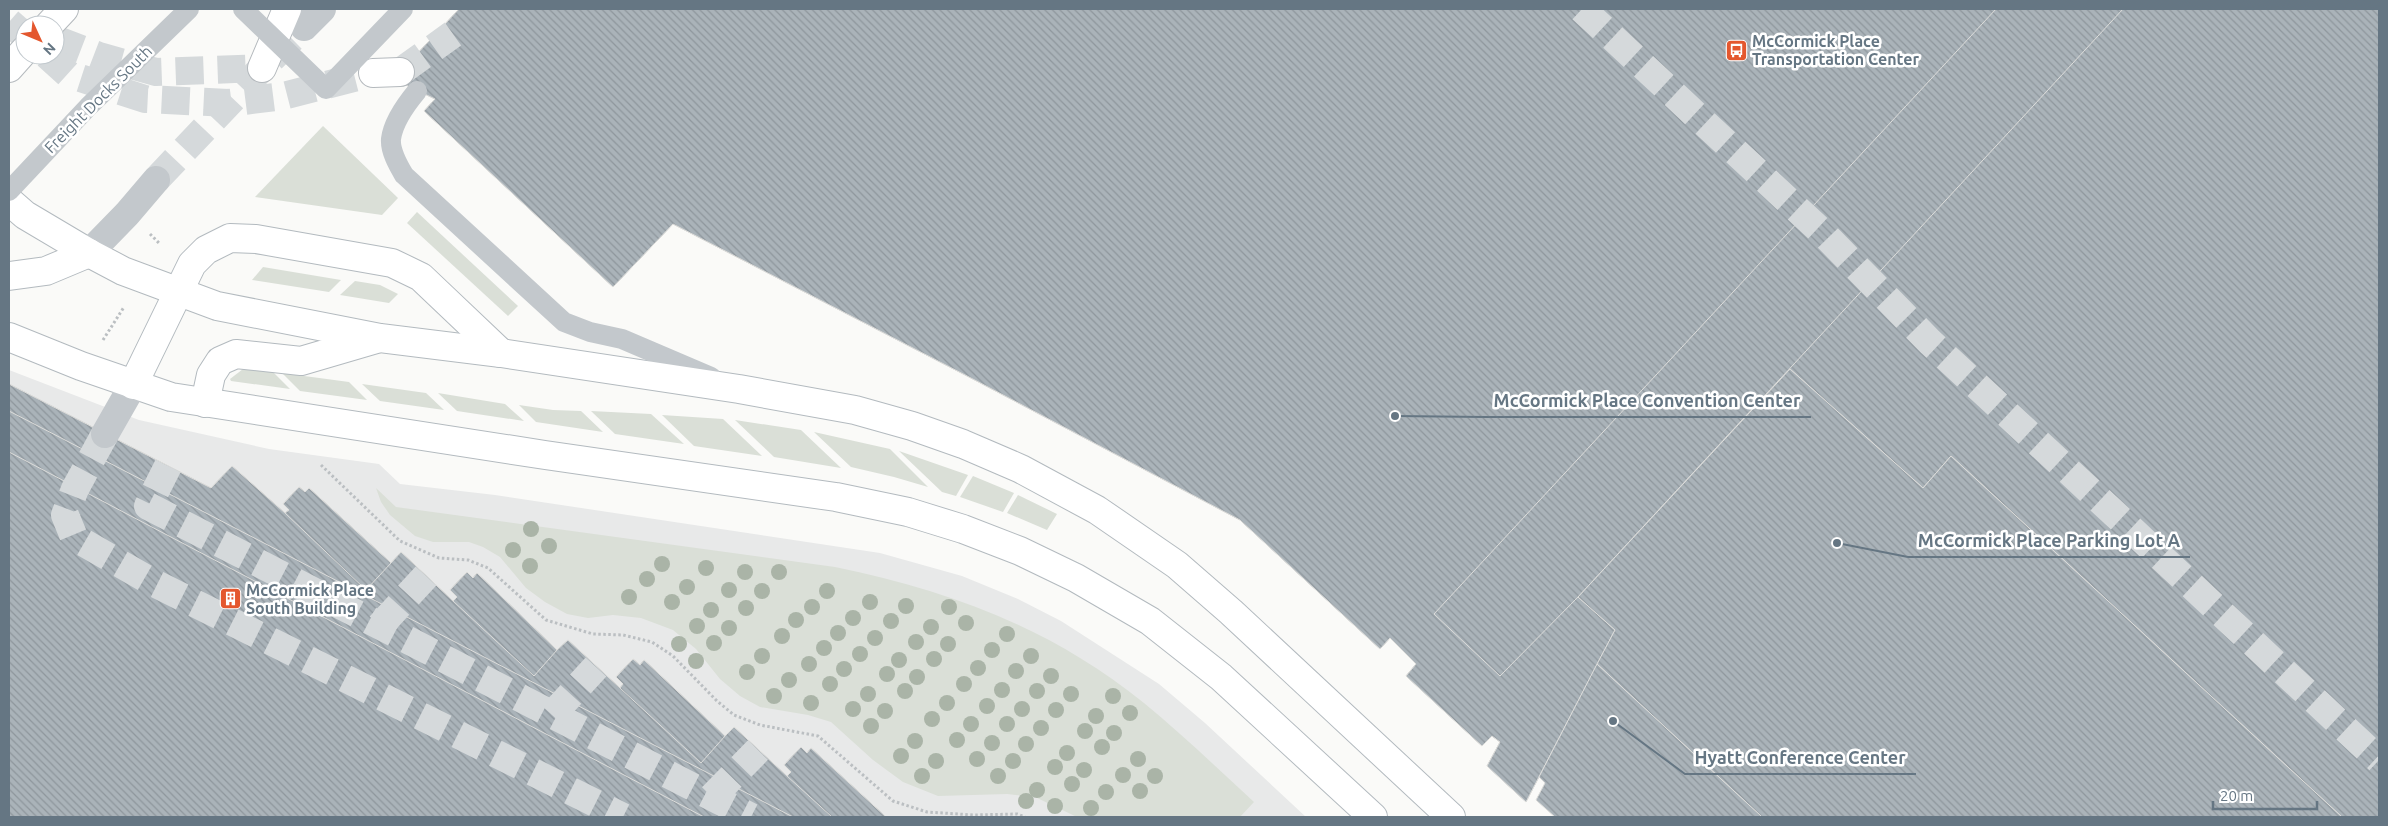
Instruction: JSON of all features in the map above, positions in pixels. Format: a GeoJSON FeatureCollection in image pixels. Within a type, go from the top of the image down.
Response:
{"type":"FeatureCollection","features":[{"type":"Feature","properties":{"kind":"main road"},"geometry":{"type":"LineString","coordinates":[[262,68],[305,15]]}},
{"type":"Feature","properties":{"kind":"main road"},"geometry":{"type":"LineString","coordinates":[[373,73],[409,81]]}},
{"type":"Feature","properties":{"kind":"main road"},"geometry":{"type":"LineString","coordinates":[[9,201],[25,215],[123,271],[217,306],[380,338],[501,352],[739,389],[855,410],[912,426],[963,444],[1021,469],[1097,510],[1177,565],[1224,606],[1451,817]]}},
{"type":"Feature","properties":{"kind":"main road"},"geometry":{"type":"LineString","coordinates":[[133,386],[192,264],[206,250],[230,238],[256,239],[392,263],[421,277],[501,352]]}},
{"type":"Feature","properties":{"kind":"main road"},"geometry":{"type":"LineString","coordinates":[[9,276],[46,272],[89,253]]}},
{"type":"Feature","properties":{"kind":"main road"},"geometry":{"type":"LineString","coordinates":[[9,337],[133,386],[171,397],[836,497],[908,512],[963,528],[1020,551],[1076,578],[1150,621],[1221,677],[1373,817]]}},
{"type":"Feature","properties":{"kind":"main road"},"geometry":{"type":"LineString","coordinates":[[205,403],[211,375],[220,361],[236,354],[301,362],[380,338]]}},
{"type":"Feature","properties":{"kind":"street"},"geometry":{"type":"LineString","coordinates":[[89,253],[127,214],[156,180]]}},
{"type":"Feature","properties":{"kind":"street"},"geometry":{"type":"LineString","coordinates":[[105,434],[133,386]]}},
{"type":"Feature","properties":{"kind":"lane","name":"Freight Docks South"},"geometry":{"type":"LineString","coordinates":[[9,191],[88,107],[189,9]]}},
{"type":"Feature","properties":{"kind":"lane"},"geometry":{"type":"LineString","coordinates":[[243,9],[326,89],[403,9]]}},
{"type":"Feature","properties":{"kind":"lane"},"geometry":{"type":"LineString","coordinates":[[409,81],[402,110],[391,139],[395,160],[404,175],[564,322],[590,332],[622,339],[739,389]]}},
{"type":"Feature","properties":{"kind":"path"},"geometry":{"type":"LineString","coordinates":[[150,234],[159,243]]}},
{"type":"Feature","properties":{"kind":"path"},"geometry":{"type":"LineString","coordinates":[[99,345],[124,307]]}},
{"type":"Feature","properties":{"kind":"path"},"geometry":{"type":"LineString","coordinates":[[321,464],[400,541],[439,558],[468,560],[488,568],[546,620],[594,634],[623,635],[652,642],[674,656],[717,701],[734,715],[760,725],[818,736],[893,801],[927,812],[973,815],[1017,814],[1025,817]]}},
{"type":"Feature","properties":{"kind":"shaded area"},"geometry":{"type":"Polygon","coordinates":[[[323,126],[398,198],[382,215],[255,197],[323,126]]]}},
{"type":"Feature","properties":{"kind":"shaded area"},"geometry":{"type":"Polygon","coordinates":[[[417,212],[518,306],[508,316],[407,223],[417,212]]]}},
{"type":"Feature","properties":{"kind":"shaded area"},"geometry":{"type":"Polygon","coordinates":[[[263,267],[341,280],[329,292],[252,280],[263,267]]]}},
{"type":"Feature","properties":{"kind":"shaded area"},"geometry":{"type":"Polygon","coordinates":[[[355,281],[380,285],[398,294],[389,303],[340,295],[355,281]]]}},
{"type":"Feature","properties":{"kind":"shaded area"},"geometry":{"type":"Polygon","coordinates":[[[243,369],[273,372],[290,389],[231,381],[230,379],[243,369]]]}},
{"type":"Feature","properties":{"kind":"shaded area"},"geometry":{"type":"Polygon","coordinates":[[[9,370],[139,420],[269,449],[379,464],[400,484],[495,495],[880,553],[962,576],[1018,599],[1061,621],[1159,684],[1205,723],[1306,817],[9,817],[9,370]]]}},
{"type":"Feature","properties":{"kind":"shaded area"},"geometry":{"type":"Polygon","coordinates":[[[282,373],[349,382],[367,400],[300,391],[282,373]]]}},
{"type":"Feature","properties":{"kind":"shaded area"},"geometry":{"type":"Polygon","coordinates":[[[362,384],[426,393],[444,410],[380,401],[362,384]]]}},
{"type":"Feature","properties":{"kind":"shaded area"},"geometry":{"type":"Polygon","coordinates":[[[438,393],[505,404],[524,421],[457,411],[438,393]]]}},
{"type":"Feature","properties":{"kind":"shaded area"},"geometry":{"type":"Polygon","coordinates":[[[519,405],[553,410],[581,411],[603,432],[536,422],[519,405]]]}},
{"type":"Feature","properties":{"kind":"shaded area"},"geometry":{"type":"Polygon","coordinates":[[[591,411],[651,414],[684,444],[615,434],[591,411]]]}},
{"type":"Feature","properties":{"kind":"shaded area"},"geometry":{"type":"Polygon","coordinates":[[[662,415],[723,419],[762,456],[694,446],[662,415]]]}},
{"type":"Feature","properties":{"kind":"shaded area"},"geometry":{"type":"Polygon","coordinates":[[[735,420],[801,430],[841,468],[774,457],[735,420]]]}},
{"type":"Feature","properties":{"kind":"shaded area"},"geometry":{"type":"Polygon","coordinates":[[[814,432],[890,449],[928,487],[851,467],[814,432]]]}},
{"type":"Feature","properties":{"kind":"shaded area"},"geometry":{"type":"Polygon","coordinates":[[[899,451],[968,475],[956,496],[942,492],[899,451]]]}},
{"type":"Feature","properties":{"kind":"shaded area"},"geometry":{"type":"Polygon","coordinates":[[[973,476],[1014,493],[1003,512],[960,497],[973,476]]]}},
{"type":"Feature","properties":{"kind":"shaded area"},"geometry":{"type":"Polygon","coordinates":[[[376,488],[396,507],[835,567],[919,588],[959,601],[1036,633],[1073,653],[1109,677],[1144,703],[1186,739],[1254,802],[1240,817],[1077,817],[1035,797],[1007,794],[938,796],[903,782],[873,760],[831,722],[808,715],[760,707],[740,696],[720,679],[696,649],[673,630],[641,618],[613,615],[588,618],[567,614],[545,602],[526,588],[500,557],[483,547],[469,542],[433,542],[415,536],[390,515],[381,502],[376,488]]]}},
{"type":"Feature","properties":{"kind":"shaded area"},"geometry":{"type":"Polygon","coordinates":[[[1018,495],[1057,514],[1047,530],[1007,513],[1018,495]]]}},
{"type":"Feature","properties":{"kind":"building"},"geometry":{"type":"Polygon","coordinates":[[[459,9],[2379,9],[2379,817],[2342,817],[1951,456],[1923,488],[1790,369],[1578,597],[1615,630],[1526,802],[1487,766],[1500,742],[1492,736],[1482,746],[1406,676],[1416,664],[1390,638],[1380,649],[1240,520],[673,224],[613,287],[424,111],[435,99],[404,84],[400,72],[459,9]]]}},
{"type":"Feature","properties":{"kind":"building"},"geometry":{"type":"Polygon","coordinates":[[[459,9],[2379,9],[2379,817],[2342,817],[1951,456],[1923,488],[1790,369],[1578,597],[1615,630],[1526,802],[1487,766],[1500,742],[1492,736],[1482,746],[1406,676],[1416,664],[1390,638],[1380,649],[1240,520],[673,224],[613,287],[424,111],[435,99],[404,84],[400,72],[459,9]]]}},
{"type":"Feature","properties":{"kind":"building"},"geometry":{"type":"Polygon","coordinates":[[[1996,9],[2123,9],[1578,597],[1500,676],[1434,614],[1996,9]]]}},
{"type":"Feature","properties":{"kind":"building"},"geometry":{"type":"Polygon","coordinates":[[[1790,369],[1923,488],[1951,456],[2342,817],[1762,817],[1597,664],[1615,630],[1578,597],[1790,369]]]}},
{"type":"Feature","properties":{"kind":"building","name":"McCormick Place South Building"},"geometry":{"type":"Polygon","coordinates":[[[9,384],[211,488],[232,466],[285,513],[289,510],[283,504],[299,487],[305,492],[309,488],[391,563],[401,552],[453,601],[457,597],[450,590],[467,572],[473,578],[477,573],[557,650],[568,640],[620,688],[623,684],[616,677],[633,659],[640,665],[644,660],[725,736],[734,727],[787,776],[791,772],[784,765],[801,747],[807,753],[811,748],[886,817],[9,817],[9,384]]]}},
{"type":"Feature","properties":{"kind":"building","name":"McCormick Place South Building"},"geometry":{"type":"Polygon","coordinates":[[[9,384],[211,488],[232,466],[285,513],[289,510],[283,504],[299,487],[305,492],[309,488],[391,563],[401,552],[453,601],[457,597],[450,590],[467,572],[473,578],[477,573],[557,650],[568,640],[620,688],[623,684],[616,677],[633,659],[640,665],[644,660],[725,736],[734,727],[787,776],[791,772],[784,765],[801,747],[807,753],[811,748],[886,817],[9,817],[9,384]]]}},
{"type":"Feature","properties":{"kind":"building"},"geometry":{"type":"Polygon","coordinates":[[[9,411],[793,817],[704,817],[9,452],[9,411]]]}},
{"type":"Feature","properties":{"kind":"building"},"geometry":{"type":"Polygon","coordinates":[[[299,487],[305,492],[309,488],[391,563],[366,590],[285,513],[289,510],[283,504],[299,487]]]}},
{"type":"Feature","properties":{"kind":"building"},"geometry":{"type":"Polygon","coordinates":[[[467,572],[473,578],[477,573],[557,650],[534,676],[453,601],[457,597],[450,590],[467,572]]]}},
{"type":"Feature","properties":{"kind":"building"},"geometry":{"type":"Polygon","coordinates":[[[633,659],[640,665],[644,660],[725,736],[701,763],[620,688],[623,684],[616,677],[633,659]]]}},
{"type":"Feature","properties":{"kind":"building"},"geometry":{"type":"Polygon","coordinates":[[[1597,664],[1762,817],[1555,817],[1536,800],[1545,783],[1539,777],[1597,664]]]}},
{"type":"Feature","properties":{"kind":"building"},"geometry":{"type":"Polygon","coordinates":[[[801,747],[807,753],[811,748],[886,817],[832,817],[787,776],[791,772],[784,765],[801,747]]]}},
{"type":"Feature","properties":{"kind":"tunnel"},"geometry":{"type":"LineString","coordinates":[[1582,9],[1825,235],[1930,342],[2379,760]]}},
{"type":"Feature","properties":{"kind":"tunnel"},"geometry":{"type":"LineString","coordinates":[[9,22],[15,27]]}},
{"type":"Feature","properties":{"kind":"tunnel"},"geometry":{"type":"LineString","coordinates":[[156,180],[262,68],[304,27]]}},
{"type":"Feature","properties":{"kind":"tunnel"},"geometry":{"type":"LineString","coordinates":[[400,72],[453,34]]}},
{"type":"Feature","properties":{"kind":"tunnel"},"geometry":{"type":"LineString","coordinates":[[65,43],[99,56],[156,72],[262,68]]}},
{"type":"Feature","properties":{"kind":"tunnel"},"geometry":{"type":"LineString","coordinates":[[58,65],[68,74],[145,99],[228,103],[283,96],[373,73]]}},
{"type":"Feature","properties":{"kind":"tunnel"},"geometry":{"type":"LineString","coordinates":[[105,434],[75,489],[65,515],[74,537],[152,582],[623,817]]}},
{"type":"Feature","properties":{"kind":"tunnel"},"geometry":{"type":"LineString","coordinates":[[168,466],[148,506],[751,817]]}},
{"type":"Feature","properties":{"kind":"tunnel"},"geometry":{"type":"LineString","coordinates":[[380,626],[426,576]]}},
{"type":"Feature","properties":{"kind":"tunnel"},"geometry":{"type":"LineString","coordinates":[[552,715],[596,667]]}},
{"type":"Feature","properties":{"kind":"tunnel"},"geometry":{"type":"LineString","coordinates":[[712,797],[758,750]]}},
{"type":"Feature","properties":{"kind":"place","name":"McCormick Place Transportation Center"},"geometry":{"type":"Point","coordinates":[1736,50]}},
{"type":"Feature","properties":{"kind":"place","name":"McCormick Place Convention Center"},"geometry":{"type":"Point","coordinates":[1395,416]}},
{"type":"Feature","properties":{"kind":"place","name":"McCormick Place Parking Lot A"},"geometry":{"type":"Point","coordinates":[1837,543]}},
{"type":"Feature","properties":{"kind":"place","name":"McCormick Place South Building"},"geometry":{"type":"Point","coordinates":[230,599]}},
{"type":"Feature","properties":{"kind":"place","name":"Hyatt Conference Center"},"geometry":{"type":"Point","coordinates":[1613,721]}}]}
